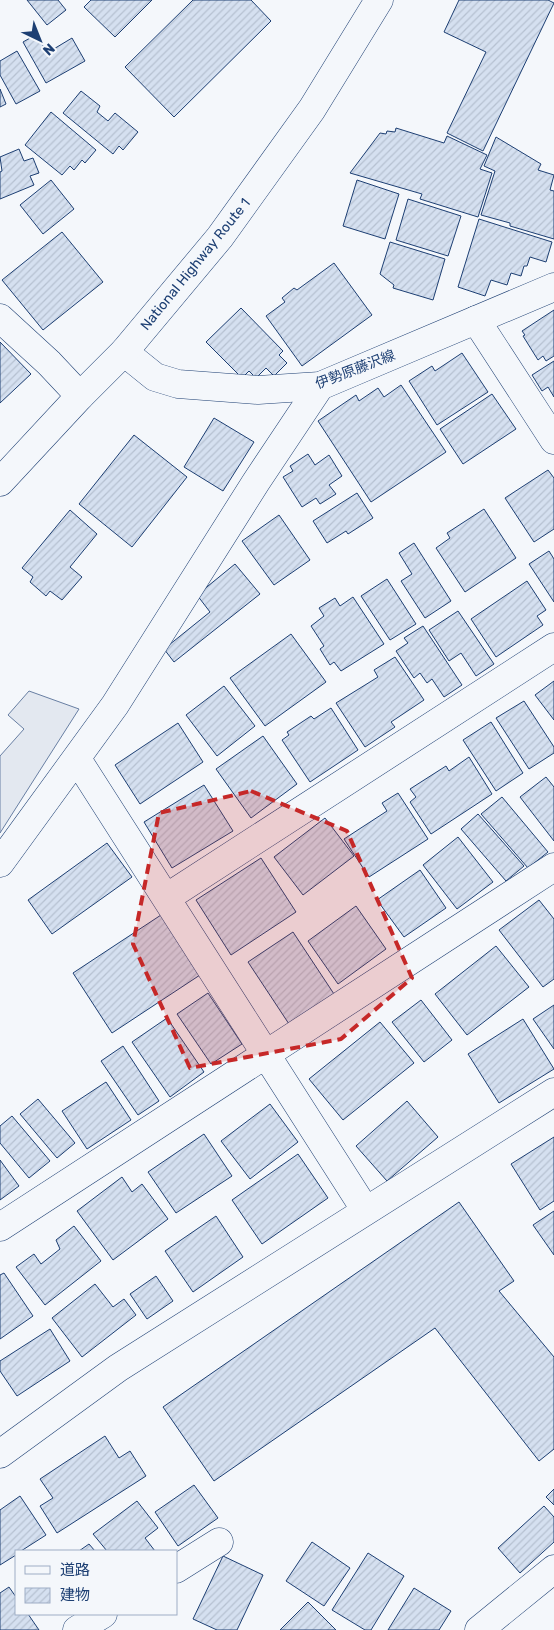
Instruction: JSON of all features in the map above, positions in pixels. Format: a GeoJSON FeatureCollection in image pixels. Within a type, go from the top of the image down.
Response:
{"type":"FeatureCollection","features":[{"type":"Feature","properties":{"kind":"main road","name":"National Highway Route 1"},"geometry":{"type":"LineString","coordinates":[[0,482],[124,352],[226,229],[312,109],[379,0]]}},
{"type":"Feature","properties":{"kind":"main road","name":"伊勢原藤沢線"},"geometry":{"type":"LineString","coordinates":[[124,352],[155,377],[178,384],[258,390],[320,386],[554,287]]}},
{"type":"Feature","properties":{"kind":"main road"},"geometry":{"type":"LineString","coordinates":[[0,318],[49,363],[80,396]]}},
{"type":"Feature","properties":{"kind":"main road"},"geometry":{"type":"LineString","coordinates":[[476,320],[554,440]]}},
{"type":"Feature","properties":{"kind":"main road"},"geometry":{"type":"LineString","coordinates":[[0,863],[115,704],[256,482],[320,386]]}},
{"type":"Feature","properties":{"kind":"main road"},"geometry":{"type":"LineString","coordinates":[[166,898],[554,647]]}},
{"type":"Feature","properties":{"kind":"main road"},"geometry":{"type":"LineString","coordinates":[[77,759],[366,1211]]}},
{"type":"Feature","properties":{"kind":"main road"},"geometry":{"type":"LineString","coordinates":[[0,1227],[554,867]]}},
{"type":"Feature","properties":{"kind":"main road"},"geometry":{"type":"LineString","coordinates":[[0,1454],[118,1368],[554,1092]]}},
{"type":"Feature","properties":{"kind":"main road"},"geometry":{"type":"LineString","coordinates":[[178,1568],[220,1542]]}},
{"type":"Feature","properties":{"kind":"main road"},"geometry":{"type":"LineString","coordinates":[[479,1630],[554,1569]]}},
{"type":"Feature","properties":{"kind":"main road"},"geometry":{"type":"LineString","coordinates":[[77,1630],[101,1615]]}},
{"type":"Feature","properties":{"kind":"highlighted area"},"geometry":{"type":"Polygon","coordinates":[[[251,791],[347,831],[412,978],[341,1039],[190,1068],[133,944],[159,813],[251,791]]]}},
{"type":"Feature","properties":{"kind":"shaded area"},"geometry":{"type":"Polygon","coordinates":[[[29,691],[79,709],[0,833],[0,756],[24,729],[8,715],[29,691]]]}},
{"type":"Feature","properties":{"kind":"building"},"geometry":{"type":"Polygon","coordinates":[[[27,0],[58,0],[66,10],[47,25],[27,0]]]}},
{"type":"Feature","properties":{"kind":"building"},"geometry":{"type":"Polygon","coordinates":[[[91,0],[152,0],[115,37],[84,7],[91,0]]]}},
{"type":"Feature","properties":{"kind":"building"},"geometry":{"type":"Polygon","coordinates":[[[193,0],[251,0],[271,21],[174,117],[125,67],[193,0]]]}},
{"type":"Feature","properties":{"kind":"building"},"geometry":{"type":"Polygon","coordinates":[[[459,0],[548,0],[554,3],[483,151],[447,133],[486,52],[444,32],[459,0]]]}},
{"type":"Feature","properties":{"kind":"building"},"geometry":{"type":"Polygon","coordinates":[[[37,34],[47,53],[72,38],[85,61],[46,83],[23,42],[37,34]]]}},
{"type":"Feature","properties":{"kind":"building"},"geometry":{"type":"Polygon","coordinates":[[[17,51],[40,91],[16,104],[0,75],[0,61],[17,51]]]}},
{"type":"Feature","properties":{"kind":"building"},"geometry":{"type":"Polygon","coordinates":[[[0,89],[6,104],[0,107],[0,89]]]}},
{"type":"Feature","properties":{"kind":"building"},"geometry":{"type":"Polygon","coordinates":[[[81,91],[100,106],[97,112],[108,121],[115,113],[138,132],[123,150],[119,146],[113,154],[63,113],[81,91]]]}},
{"type":"Feature","properties":{"kind":"building"},"geometry":{"type":"Polygon","coordinates":[[[51,112],[96,150],[85,163],[82,160],[74,170],[70,166],[62,175],[25,145],[51,112]]]}},
{"type":"Feature","properties":{"kind":"building"},"geometry":{"type":"Polygon","coordinates":[[[396,128],[444,143],[447,136],[487,155],[480,169],[492,173],[478,217],[420,199],[422,194],[350,173],[380,133],[386,134],[387,131],[395,132],[396,128]]]}},
{"type":"Feature","properties":{"kind":"building"},"geometry":{"type":"Polygon","coordinates":[[[496,137],[541,164],[538,170],[554,175],[550,190],[554,191],[554,239],[481,215],[495,171],[484,166],[496,137]]]}},
{"type":"Feature","properties":{"kind":"building"},"geometry":{"type":"Polygon","coordinates":[[[19,149],[24,161],[33,158],[39,173],[30,176],[34,185],[0,199],[0,172],[2,171],[0,157],[19,149]]]}},
{"type":"Feature","properties":{"kind":"building"},"geometry":{"type":"Polygon","coordinates":[[[51,180],[74,209],[43,234],[20,205],[51,180]]]}},
{"type":"Feature","properties":{"kind":"building"},"geometry":{"type":"Polygon","coordinates":[[[357,180],[399,194],[385,239],[343,226],[357,180]]]}},
{"type":"Feature","properties":{"kind":"building"},"geometry":{"type":"Polygon","coordinates":[[[408,199],[461,216],[448,256],[396,240],[408,199]]]}},
{"type":"Feature","properties":{"kind":"building"},"geometry":{"type":"Polygon","coordinates":[[[479,219],[552,242],[546,262],[530,257],[527,266],[524,266],[521,276],[511,273],[507,285],[491,280],[485,296],[458,287],[479,219]]]}},
{"type":"Feature","properties":{"kind":"building"},"geometry":{"type":"Polygon","coordinates":[[[62,232],[103,282],[43,330],[2,280],[62,232]]]}},
{"type":"Feature","properties":{"kind":"building"},"geometry":{"type":"Polygon","coordinates":[[[390,242],[445,259],[433,300],[393,288],[394,285],[380,274],[390,242]]]}},
{"type":"Feature","properties":{"kind":"building"},"geometry":{"type":"Polygon","coordinates":[[[334,263],[372,315],[302,366],[266,316],[285,302],[282,298],[294,288],[297,290],[334,263]]]}},
{"type":"Feature","properties":{"kind":"building"},"geometry":{"type":"Polygon","coordinates":[[[241,308],[283,351],[279,355],[287,363],[274,376],[266,368],[256,378],[249,371],[242,378],[206,342],[241,308]]]}},
{"type":"Feature","properties":{"kind":"building"},"geometry":{"type":"Polygon","coordinates":[[[554,310],[554,356],[546,361],[543,356],[538,360],[523,336],[525,335],[522,331],[554,310]]]}},
{"type":"Feature","properties":{"kind":"building"},"geometry":{"type":"Polygon","coordinates":[[[0,342],[31,374],[0,403],[0,342]]]}},
{"type":"Feature","properties":{"kind":"building"},"geometry":{"type":"Polygon","coordinates":[[[462,353],[488,392],[437,425],[409,381],[432,366],[435,371],[462,353]]]}},
{"type":"Feature","properties":{"kind":"building"},"geometry":{"type":"Polygon","coordinates":[[[554,361],[554,397],[548,387],[542,391],[532,375],[554,361]]]}},
{"type":"Feature","properties":{"kind":"building"},"geometry":{"type":"Polygon","coordinates":[[[401,385],[446,452],[371,502],[318,421],[356,395],[359,401],[378,388],[384,397],[401,385]]]}},
{"type":"Feature","properties":{"kind":"building"},"geometry":{"type":"Polygon","coordinates":[[[492,394],[516,429],[463,464],[440,429],[492,394]]]}},
{"type":"Feature","properties":{"kind":"building"},"geometry":{"type":"Polygon","coordinates":[[[214,418],[254,442],[223,491],[184,467],[214,418]]]}},
{"type":"Feature","properties":{"kind":"building"},"geometry":{"type":"Polygon","coordinates":[[[134,435],[187,477],[132,547],[79,504],[134,435]]]}},
{"type":"Feature","properties":{"kind":"building"},"geometry":{"type":"Polygon","coordinates":[[[308,454],[315,465],[329,455],[342,476],[329,485],[336,494],[320,504],[316,498],[302,507],[283,477],[293,471],[290,466],[308,454]]]}},
{"type":"Feature","properties":{"kind":"building"},"geometry":{"type":"Polygon","coordinates":[[[548,470],[554,478],[554,529],[534,542],[505,498],[548,470]]]}},
{"type":"Feature","properties":{"kind":"building"},"geometry":{"type":"Polygon","coordinates":[[[357,493],[373,518],[348,534],[346,531],[327,543],[313,521],[357,493]]]}},
{"type":"Feature","properties":{"kind":"building"},"geometry":{"type":"Polygon","coordinates":[[[484,509],[516,558],[465,592],[436,548],[450,538],[447,533],[484,509]]]}},
{"type":"Feature","properties":{"kind":"building"},"geometry":{"type":"Polygon","coordinates":[[[70,510],[97,534],[70,567],[82,577],[62,600],[50,591],[46,596],[30,582],[33,577],[22,568],[70,510]]]}},
{"type":"Feature","properties":{"kind":"building"},"geometry":{"type":"Polygon","coordinates":[[[279,515],[310,560],[274,585],[242,541],[279,515]]]}},
{"type":"Feature","properties":{"kind":"building"},"geometry":{"type":"Polygon","coordinates":[[[414,543],[451,601],[425,618],[401,581],[412,574],[399,553],[414,543]]]}},
{"type":"Feature","properties":{"kind":"building"},"geometry":{"type":"Polygon","coordinates":[[[549,551],[554,559],[554,602],[529,564],[549,551]]]}},
{"type":"Feature","properties":{"kind":"building"},"geometry":{"type":"Polygon","coordinates":[[[235,564],[260,594],[174,662],[164,649],[210,612],[197,595],[235,564]]]}},
{"type":"Feature","properties":{"kind":"building"},"geometry":{"type":"Polygon","coordinates":[[[387,579],[416,624],[390,640],[361,596],[387,579]]]}},
{"type":"Feature","properties":{"kind":"building"},"geometry":{"type":"Polygon","coordinates":[[[527,581],[546,610],[537,616],[543,625],[496,657],[471,619],[527,581]]]}},
{"type":"Feature","properties":{"kind":"building"},"geometry":{"type":"Polygon","coordinates":[[[353,597],[384,644],[341,671],[334,662],[330,665],[320,649],[324,646],[311,626],[324,616],[319,608],[335,598],[340,606],[353,597]]]}},
{"type":"Feature","properties":{"kind":"building"},"geometry":{"type":"Polygon","coordinates":[[[458,611],[494,664],[476,676],[461,653],[449,661],[429,630],[458,611]]]}},
{"type":"Feature","properties":{"kind":"building"},"geometry":{"type":"Polygon","coordinates":[[[423,626],[462,685],[444,697],[432,679],[427,683],[420,673],[414,678],[396,651],[408,643],[404,638],[423,626]]]}},
{"type":"Feature","properties":{"kind":"building"},"geometry":{"type":"Polygon","coordinates":[[[291,634],[326,682],[265,726],[230,678],[291,634]]]}},
{"type":"Feature","properties":{"kind":"building"},"geometry":{"type":"Polygon","coordinates":[[[395,657],[424,700],[391,722],[395,727],[365,747],[336,703],[378,677],[374,670],[395,657]]]}},
{"type":"Feature","properties":{"kind":"building"},"geometry":{"type":"Polygon","coordinates":[[[554,681],[554,720],[535,695],[554,681]]]}},
{"type":"Feature","properties":{"kind":"building"},"geometry":{"type":"Polygon","coordinates":[[[224,686],[255,726],[217,756],[186,715],[224,686]]]}},
{"type":"Feature","properties":{"kind":"building"},"geometry":{"type":"Polygon","coordinates":[[[524,701],[554,747],[554,753],[529,769],[496,718],[524,701]]]}},
{"type":"Feature","properties":{"kind":"building"},"geometry":{"type":"Polygon","coordinates":[[[331,708],[358,750],[310,782],[282,740],[289,735],[287,732],[311,716],[314,719],[331,708]]]}},
{"type":"Feature","properties":{"kind":"building"},"geometry":{"type":"Polygon","coordinates":[[[491,722],[523,773],[496,791],[463,740],[491,722]]]}},
{"type":"Feature","properties":{"kind":"building"},"geometry":{"type":"Polygon","coordinates":[[[178,723],[203,762],[140,804],[115,765],[178,723]]]}},
{"type":"Feature","properties":{"kind":"building"},"geometry":{"type":"Polygon","coordinates":[[[263,736],[297,784],[251,818],[216,769],[263,736]]]}},
{"type":"Feature","properties":{"kind":"building"},"geometry":{"type":"Polygon","coordinates":[[[469,757],[492,794],[431,834],[410,802],[416,797],[410,789],[446,766],[449,771],[469,757]]]}},
{"type":"Feature","properties":{"kind":"building"},"geometry":{"type":"Polygon","coordinates":[[[546,777],[554,787],[554,841],[520,797],[546,777]]]}},
{"type":"Feature","properties":{"kind":"building"},"geometry":{"type":"Polygon","coordinates":[[[204,785],[233,831],[172,868],[144,822],[204,785]]]}},
{"type":"Feature","properties":{"kind":"building"},"geometry":{"type":"Polygon","coordinates":[[[398,793],[428,839],[369,877],[344,839],[387,811],[382,803],[398,793]]]}},
{"type":"Feature","properties":{"kind":"building"},"geometry":{"type":"Polygon","coordinates":[[[502,797],[548,852],[528,868],[481,814],[502,797]]]}},
{"type":"Feature","properties":{"kind":"building"},"geometry":{"type":"Polygon","coordinates":[[[478,814],[524,866],[506,881],[461,829],[478,814]]]}},
{"type":"Feature","properties":{"kind":"building"},"geometry":{"type":"Polygon","coordinates":[[[325,818],[354,856],[303,895],[274,857],[325,818]]]}},
{"type":"Feature","properties":{"kind":"building"},"geometry":{"type":"Polygon","coordinates":[[[458,837],[493,882],[457,909],[423,865],[458,837]]]}},
{"type":"Feature","properties":{"kind":"building"},"geometry":{"type":"Polygon","coordinates":[[[107,843],[132,877],[52,934],[28,900],[107,843]]]}},
{"type":"Feature","properties":{"kind":"building"},"geometry":{"type":"Polygon","coordinates":[[[261,858],[296,912],[231,955],[196,900],[261,858]]]}},
{"type":"Feature","properties":{"kind":"building"},"geometry":{"type":"Polygon","coordinates":[[[420,870],[446,908],[404,937],[377,900],[420,870]]]}},
{"type":"Feature","properties":{"kind":"building"},"geometry":{"type":"Polygon","coordinates":[[[539,900],[554,919],[554,979],[543,987],[499,930],[539,900]]]}},
{"type":"Feature","properties":{"kind":"building"},"geometry":{"type":"Polygon","coordinates":[[[356,906],[386,949],[338,984],[308,941],[356,906]]]}},
{"type":"Feature","properties":{"kind":"building"},"geometry":{"type":"Polygon","coordinates":[[[161,915],[200,975],[112,1033],[73,973],[161,915]]]}},
{"type":"Feature","properties":{"kind":"building"},"geometry":{"type":"Polygon","coordinates":[[[293,932],[334,994],[289,1024],[248,962],[293,932]]]}},
{"type":"Feature","properties":{"kind":"building"},"geometry":{"type":"Polygon","coordinates":[[[496,946],[529,987],[467,1035],[435,994],[496,946]]]}},
{"type":"Feature","properties":{"kind":"building"},"geometry":{"type":"Polygon","coordinates":[[[208,993],[242,1044],[211,1064],[177,1014],[208,993]]]}},
{"type":"Feature","properties":{"kind":"building"},"geometry":{"type":"Polygon","coordinates":[[[421,1000],[452,1040],[424,1062],[392,1022],[421,1000]]]}},
{"type":"Feature","properties":{"kind":"building"},"geometry":{"type":"Polygon","coordinates":[[[554,1005],[554,1049],[533,1019],[554,1005]]]}},
{"type":"Feature","properties":{"kind":"building"},"geometry":{"type":"Polygon","coordinates":[[[167,1018],[204,1072],[170,1097],[132,1042],[167,1018]]]}},
{"type":"Feature","properties":{"kind":"building"},"geometry":{"type":"Polygon","coordinates":[[[523,1019],[554,1069],[499,1103],[468,1054],[523,1019]]]}},
{"type":"Feature","properties":{"kind":"building"},"geometry":{"type":"Polygon","coordinates":[[[380,1022],[414,1063],[343,1120],[309,1079],[380,1022]]]}},
{"type":"Feature","properties":{"kind":"building"},"geometry":{"type":"Polygon","coordinates":[[[123,1046],[159,1101],[138,1115],[101,1061],[123,1046]]]}},
{"type":"Feature","properties":{"kind":"building"},"geometry":{"type":"Polygon","coordinates":[[[106,1082],[131,1120],[87,1149],[62,1111],[106,1082]]]}},
{"type":"Feature","properties":{"kind":"building"},"geometry":{"type":"Polygon","coordinates":[[[38,1099],[75,1143],[57,1158],[20,1114],[38,1099]]]}},
{"type":"Feature","properties":{"kind":"building"},"geometry":{"type":"Polygon","coordinates":[[[407,1101],[438,1137],[387,1181],[356,1146],[407,1101]]]}},
{"type":"Feature","properties":{"kind":"building"},"geometry":{"type":"Polygon","coordinates":[[[270,1104],[298,1142],[250,1179],[221,1141],[270,1104]]]}},
{"type":"Feature","properties":{"kind":"building"},"geometry":{"type":"Polygon","coordinates":[[[12,1116],[50,1161],[29,1178],[0,1143],[0,1126],[12,1116]]]}},
{"type":"Feature","properties":{"kind":"building"},"geometry":{"type":"Polygon","coordinates":[[[204,1134],[232,1176],[176,1213],[148,1172],[204,1134]]]}},
{"type":"Feature","properties":{"kind":"building"},"geometry":{"type":"Polygon","coordinates":[[[554,1137],[554,1201],[540,1210],[511,1164],[554,1137]]]}},
{"type":"Feature","properties":{"kind":"building"},"geometry":{"type":"Polygon","coordinates":[[[298,1154],[328,1198],[262,1244],[232,1200],[298,1154]]]}},
{"type":"Feature","properties":{"kind":"building"},"geometry":{"type":"Polygon","coordinates":[[[0,1160],[19,1186],[0,1200],[0,1160]]]}},
{"type":"Feature","properties":{"kind":"building"},"geometry":{"type":"Polygon","coordinates":[[[122,1177],[132,1192],[142,1184],[168,1219],[113,1260],[77,1211],[122,1177]]]}},
{"type":"Feature","properties":{"kind":"building"},"geometry":{"type":"Polygon","coordinates":[[[459,1202],[514,1281],[499,1291],[554,1357],[554,1449],[539,1461],[435,1328],[214,1481],[163,1407],[459,1202]]]}},
{"type":"Feature","properties":{"kind":"building"},"geometry":{"type":"Polygon","coordinates":[[[554,1211],[554,1255],[533,1225],[554,1211]]]}},
{"type":"Feature","properties":{"kind":"building"},"geometry":{"type":"Polygon","coordinates":[[[216,1216],[243,1257],[193,1292],[165,1251],[216,1216]]]}},
{"type":"Feature","properties":{"kind":"building"},"geometry":{"type":"Polygon","coordinates":[[[74,1226],[101,1261],[45,1305],[16,1267],[34,1254],[41,1264],[60,1249],[56,1240],[74,1226]]]}},
{"type":"Feature","properties":{"kind":"building"},"geometry":{"type":"Polygon","coordinates":[[[4,1273],[33,1316],[0,1339],[0,1275],[4,1273]]]}},
{"type":"Feature","properties":{"kind":"building"},"geometry":{"type":"Polygon","coordinates":[[[156,1276],[173,1301],[147,1319],[130,1294],[156,1276]]]}},
{"type":"Feature","properties":{"kind":"building"},"geometry":{"type":"Polygon","coordinates":[[[95,1284],[113,1307],[124,1299],[136,1315],[82,1357],[52,1318],[95,1284]]]}},
{"type":"Feature","properties":{"kind":"building"},"geometry":{"type":"Polygon","coordinates":[[[50,1329],[70,1361],[17,1396],[0,1371],[0,1361],[50,1329]]]}},
{"type":"Feature","properties":{"kind":"building"},"geometry":{"type":"Polygon","coordinates":[[[105,1436],[119,1458],[130,1451],[146,1476],[57,1533],[40,1506],[53,1498],[40,1479],[105,1436]]]}},
{"type":"Feature","properties":{"kind":"building"},"geometry":{"type":"Polygon","coordinates":[[[194,1485],[218,1518],[178,1546],[155,1512],[194,1485]]]}},
{"type":"Feature","properties":{"kind":"building"},"geometry":{"type":"Polygon","coordinates":[[[554,1489],[554,1505],[546,1497],[554,1489]]]}},
{"type":"Feature","properties":{"kind":"building"},"geometry":{"type":"Polygon","coordinates":[[[20,1496],[46,1535],[23,1550],[15,1550],[15,1556],[0,1565],[0,1510],[20,1496]]]}},
{"type":"Feature","properties":{"kind":"building"},"geometry":{"type":"Polygon","coordinates":[[[137,1501],[158,1528],[145,1538],[154,1550],[106,1550],[93,1534],[137,1501]]]}},
{"type":"Feature","properties":{"kind":"building"},"geometry":{"type":"Polygon","coordinates":[[[544,1506],[554,1517],[554,1542],[520,1573],[498,1548],[544,1506]]]}},
{"type":"Feature","properties":{"kind":"building"},"geometry":{"type":"Polygon","coordinates":[[[312,1542],[350,1568],[324,1606],[286,1581],[312,1542]]]}},
{"type":"Feature","properties":{"kind":"building"},"geometry":{"type":"Polygon","coordinates":[[[89,1544],[94,1550],[80,1550],[89,1544]]]}},
{"type":"Feature","properties":{"kind":"building"},"geometry":{"type":"Polygon","coordinates":[[[368,1553],[404,1576],[371,1630],[365,1630],[332,1610],[368,1553]]]}},
{"type":"Feature","properties":{"kind":"building"},"geometry":{"type":"Polygon","coordinates":[[[223,1556],[263,1575],[237,1630],[217,1630],[193,1619],[223,1556]]]}},
{"type":"Feature","properties":{"kind":"building"},"geometry":{"type":"Polygon","coordinates":[[[9,1587],[15,1596],[15,1615],[29,1615],[39,1630],[0,1630],[0,1593],[9,1587]]]}},
{"type":"Feature","properties":{"kind":"building"},"geometry":{"type":"Polygon","coordinates":[[[414,1588],[451,1611],[439,1630],[388,1630],[414,1588]]]}},
{"type":"Feature","properties":{"kind":"building"},"geometry":{"type":"Polygon","coordinates":[[[308,1602],[336,1630],[280,1630],[308,1602]]]}}]}
